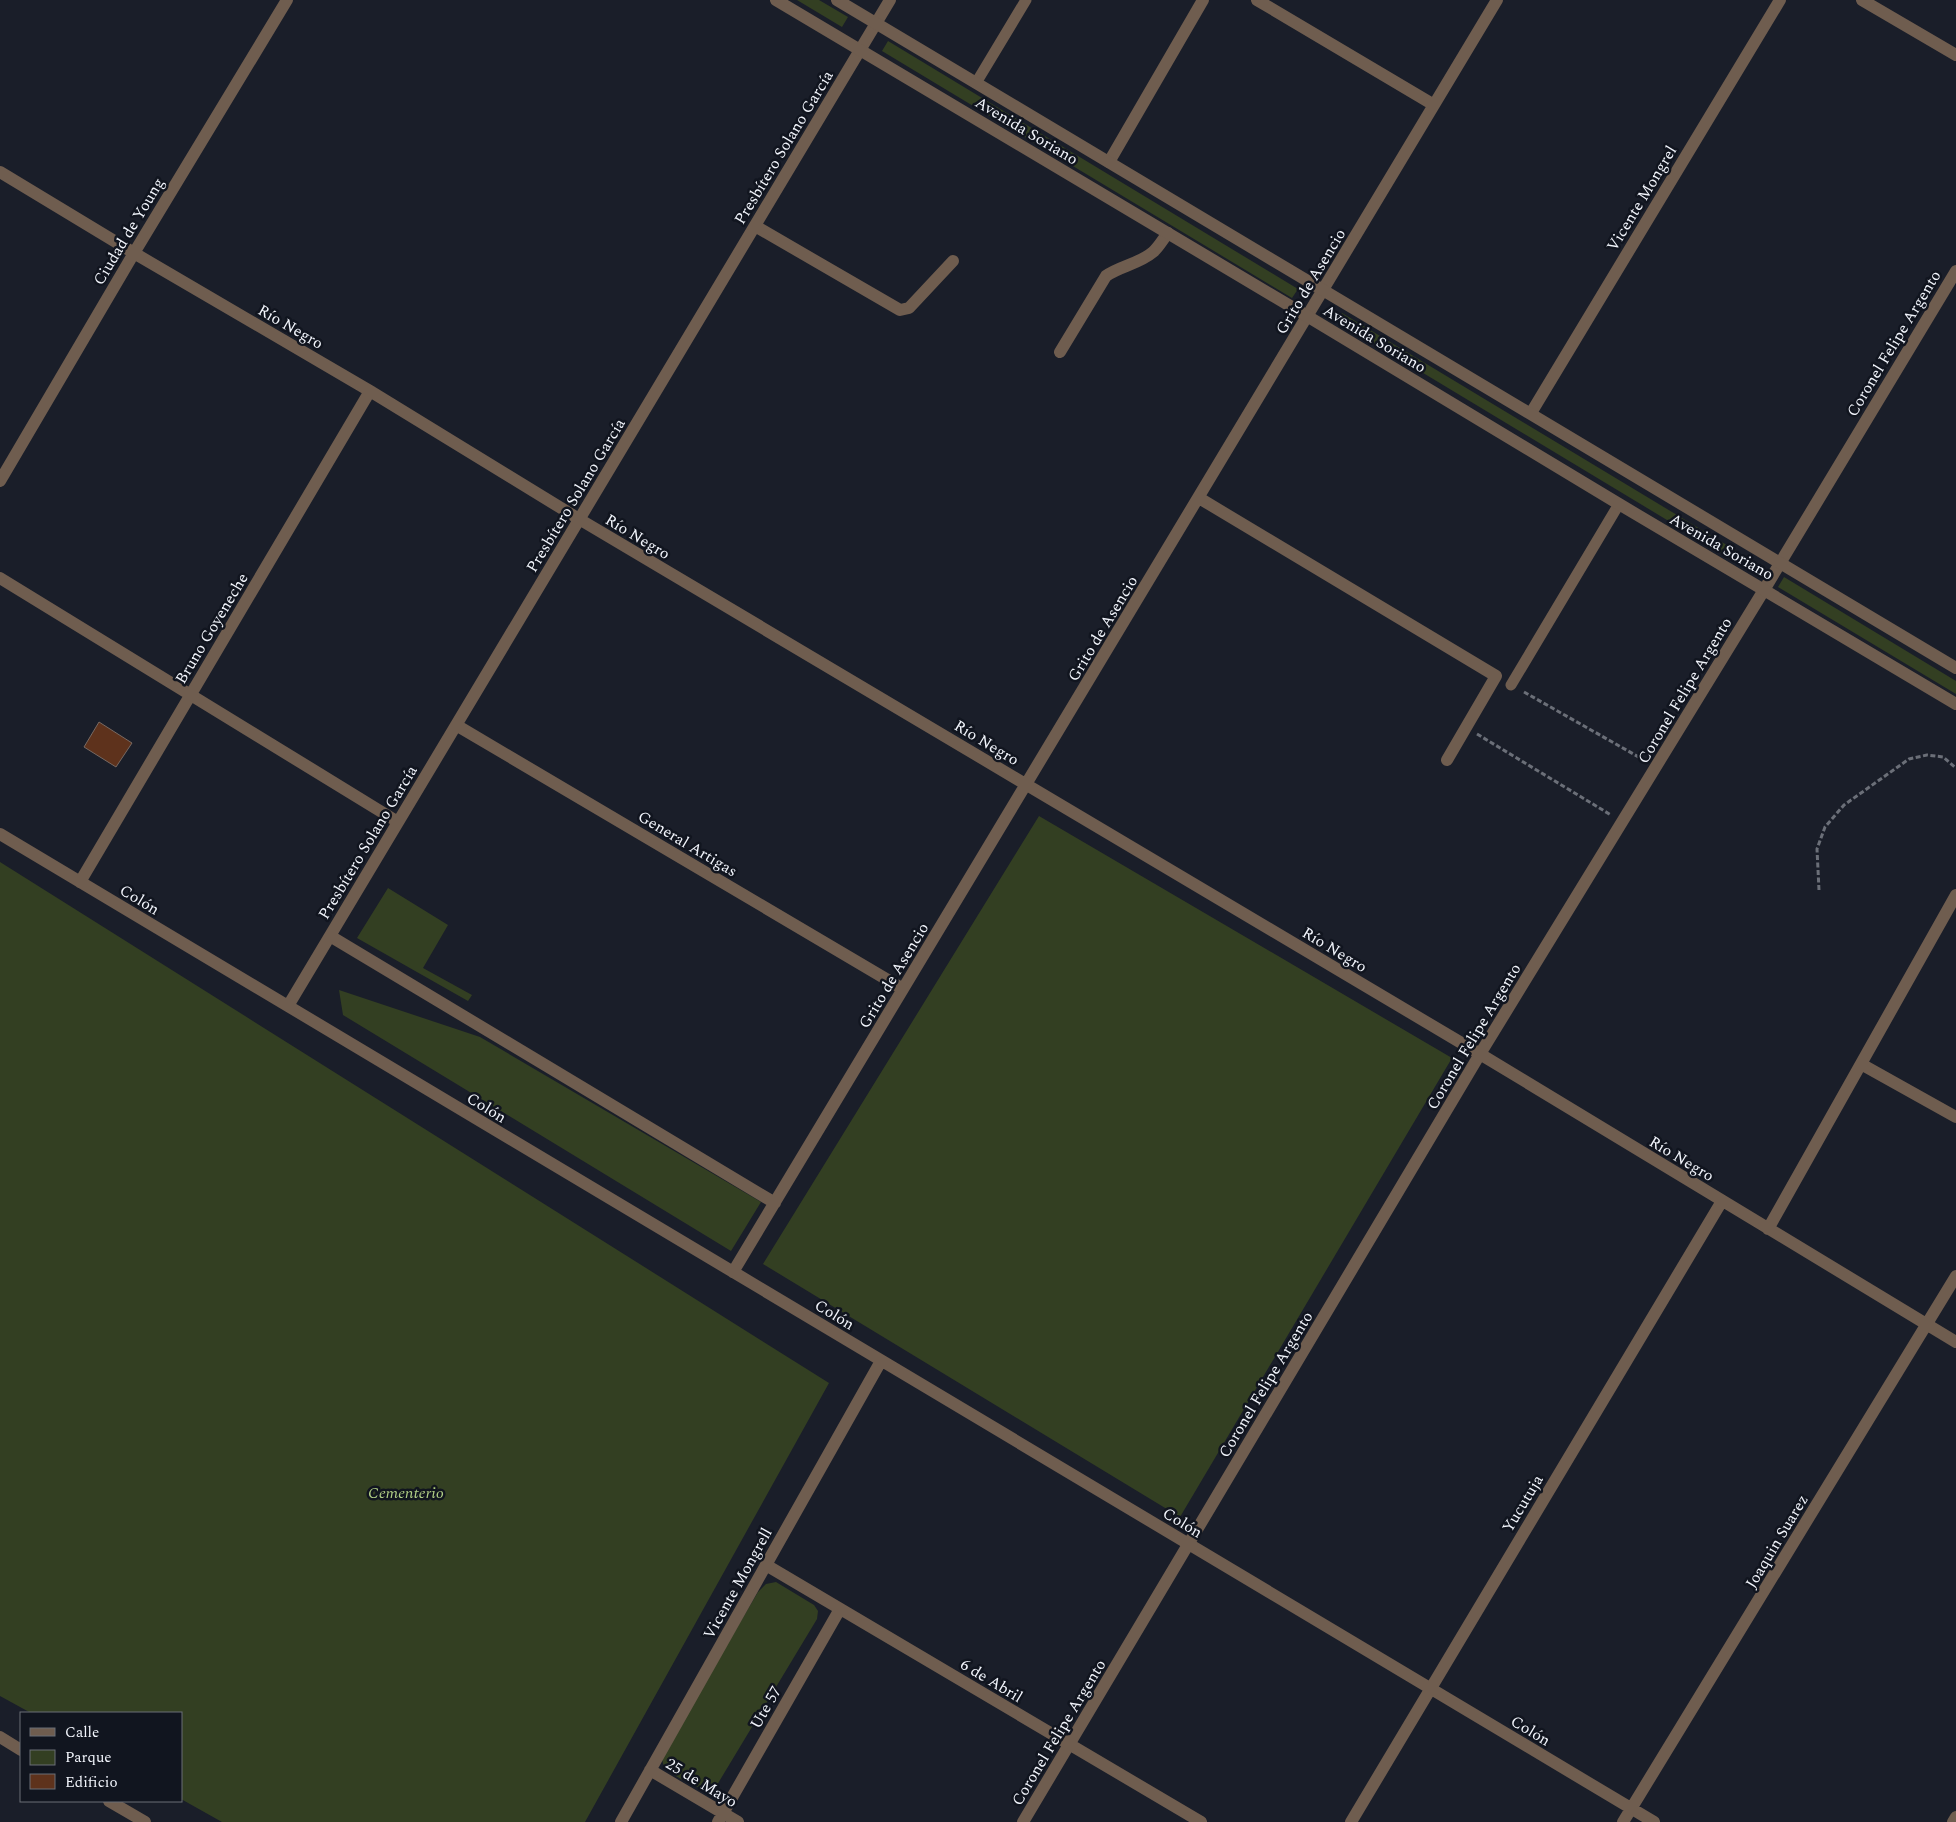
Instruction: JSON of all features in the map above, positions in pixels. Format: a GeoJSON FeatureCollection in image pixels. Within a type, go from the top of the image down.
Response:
{"type":"FeatureCollection","features":[{"type":"Feature","properties":{"kind":"street","name":"Ciudad de Young"},"geometry":{"type":"LineString","coordinates":[[0,481],[134,253],[288,0]]}},
{"type":"Feature","properties":{"kind":"street","name":"Avenida Soriano"},"geometry":{"type":"LineString","coordinates":[[776,0],[1956,704]]}},
{"type":"Feature","properties":{"kind":"street","name":"Avenida Soriano"},"geometry":{"type":"LineString","coordinates":[[837,0],[1956,668]]}},
{"type":"Feature","properties":{"kind":"street","name":"Presbítero Solano García"},"geometry":{"type":"LineString","coordinates":[[288,1006],[890,0]]}},
{"type":"Feature","properties":{"kind":"street"},"geometry":{"type":"LineString","coordinates":[[1108,162],[1203,0]]}},
{"type":"Feature","properties":{"kind":"street"},"geometry":{"type":"LineString","coordinates":[[1257,0],[1434,105]]}},
{"type":"Feature","properties":{"kind":"street","name":"Grito de Asencio"},"geometry":{"type":"LineString","coordinates":[[733,1272],[1497,0]]}},
{"type":"Feature","properties":{"kind":"street","name":"Vicente Mongrel"},"geometry":{"type":"LineString","coordinates":[[1530,413],[1780,0]]}},
{"type":"Feature","properties":{"kind":"street"},"geometry":{"type":"LineString","coordinates":[[1862,0],[1956,56]]}},
{"type":"Feature","properties":{"kind":"street","name":"Río Negro"},"geometry":{"type":"LineString","coordinates":[[0,172],[370,391],[579,519],[1480,1054],[1956,1342]]}},
{"type":"Feature","properties":{"kind":"street"},"geometry":{"type":"LineString","coordinates":[[755,226],[900,310],[909,308],[953,261]]}},
{"type":"Feature","properties":{"kind":"street"},"geometry":{"type":"LineString","coordinates":[[1060,352],[1106,276],[1117,268],[1141,260],[1154,252],[1168,233]]}},
{"type":"Feature","properties":{"kind":"street","name":"Coronel Felipe Argento"},"geometry":{"type":"LineString","coordinates":[[1023,1822],[1480,1054],[1764,590],[1779,562],[1956,271]]}},
{"type":"Feature","properties":{"kind":"street","name":"Bruno Goyeneche"},"geometry":{"type":"LineString","coordinates":[[80,882],[370,391]]}},
{"type":"Feature","properties":{"kind":"street"},"geometry":{"type":"LineString","coordinates":[[1199,498],[1496,676],[1447,760]]}},
{"type":"Feature","properties":{"kind":"street"},"geometry":{"type":"LineString","coordinates":[[0,578],[398,822]]}},
{"type":"Feature","properties":{"kind":"street","name":"General Artigas"},"geometry":{"type":"LineString","coordinates":[[456,725],[903,989]]}},
{"type":"Feature","properties":{"kind":"street","name":"Colón"},"geometry":{"type":"LineString","coordinates":[[0,834],[1654,1822]]}},
{"type":"Feature","properties":{"kind":"street"},"geometry":{"type":"LineString","coordinates":[[1768,1228],[1956,895]]}},
{"type":"Feature","properties":{"kind":"street"},"geometry":{"type":"LineString","coordinates":[[330,936],[775,1203]]}},
{"type":"Feature","properties":{"kind":"street"},"geometry":{"type":"LineString","coordinates":[[1861,1064],[1956,1117]]}},
{"type":"Feature","properties":{"kind":"street","name":"Yucutuja"},"geometry":{"type":"LineString","coordinates":[[1351,1822],[1722,1201]]}},
{"type":"Feature","properties":{"kind":"street","name":"Joaquin Suarez"},"geometry":{"type":"LineString","coordinates":[[1624,1822],[1956,1276]]}},
{"type":"Feature","properties":{"kind":"street","name":"Vicente Mongrell"},"geometry":{"type":"LineString","coordinates":[[621,1822],[881,1361]]}},
{"type":"Feature","properties":{"kind":"street","name":"6 de Abril"},"geometry":{"type":"LineString","coordinates":[[766,1565],[1201,1822]]}},
{"type":"Feature","properties":{"kind":"street","name":"Ute 57"},"geometry":{"type":"LineString","coordinates":[[720,1817],[840,1609]]}},
{"type":"Feature","properties":{"kind":"street"},"geometry":{"type":"LineString","coordinates":[[0,1737],[20,1749]]}},
{"type":"Feature","properties":{"kind":"street","name":"25 de Mayo"},"geometry":{"type":"LineString","coordinates":[[650,1770],[720,1817],[738,1822]]}},
{"type":"Feature","properties":{"kind":"street"},"geometry":{"type":"LineString","coordinates":[[110,1802],[145,1822]]}},
{"type":"Feature","properties":{"kind":"street"},"geometry":{"type":"LineString","coordinates":[[1953,1822],[1956,1817]]}},
{"type":"Feature","properties":{"kind":"lane"},"geometry":{"type":"LineString","coordinates":[[976,83],[1026,0]]}},
{"type":"Feature","properties":{"kind":"lane"},"geometry":{"type":"LineString","coordinates":[[1511,685],[1619,504]]}},
{"type":"Feature","properties":{"kind":"path"},"geometry":{"type":"LineString","coordinates":[[1511,685],[1656,767]]}},
{"type":"Feature","properties":{"kind":"path"},"geometry":{"type":"LineString","coordinates":[[1466,727],[1622,822]]}},
{"type":"Feature","properties":{"kind":"path"},"geometry":{"type":"LineString","coordinates":[[1819,890],[1817,850],[1825,827],[1844,805],[1909,759],[1927,755],[1943,757],[1956,768]]}},
{"type":"Feature","properties":{"kind":"green space"},"geometry":{"type":"Polygon","coordinates":[[[797,0],[819,0],[848,17],[842,27],[797,0]]]}},
{"type":"Feature","properties":{"kind":"green space"},"geometry":{"type":"Polygon","coordinates":[[[888,41],[1298,289],[1292,298],[882,51],[888,41]]]}},
{"type":"Feature","properties":{"kind":"green space"},"geometry":{"type":"Polygon","coordinates":[[[1342,313],[1740,553],[1735,561],[1337,321],[1342,313]]]}},
{"type":"Feature","properties":{"kind":"green space"},"geometry":{"type":"Polygon","coordinates":[[[1784,577],[1956,681],[1956,694],[1778,587],[1784,577]]]}},
{"type":"Feature","properties":{"kind":"green space"},"geometry":{"type":"Polygon","coordinates":[[[1039,816],[1452,1058],[1180,1517],[763,1264],[1039,816]]]}},
{"type":"Feature","properties":{"kind":"green space","name":"Cementerio"},"geometry":{"type":"Polygon","coordinates":[[[0,862],[829,1383],[585,1822],[222,1822],[182,1800],[182,1712],[29,1712],[0,1696],[0,862]]]}},
{"type":"Feature","properties":{"kind":"green space"},"geometry":{"type":"Polygon","coordinates":[[[388,888],[448,925],[423,968],[472,995],[468,1001],[357,938],[388,888]]]}},
{"type":"Feature","properties":{"kind":"green space"},"geometry":{"type":"Polygon","coordinates":[[[339,990],[480,1037],[761,1202],[731,1251],[343,1015],[339,990]]]}},
{"type":"Feature","properties":{"kind":"green space"},"geometry":{"type":"Polygon","coordinates":[[[776,1582],[814,1605],[818,1611],[817,1619],[717,1785],[710,1791],[700,1788],[667,1770],[663,1763],[662,1755],[758,1592],[766,1584],[776,1582]]]}},
{"type":"Feature","properties":{"kind":"building"},"geometry":{"type":"Polygon","coordinates":[[[99,722],[132,743],[116,767],[84,747],[99,722]]]}}]}
